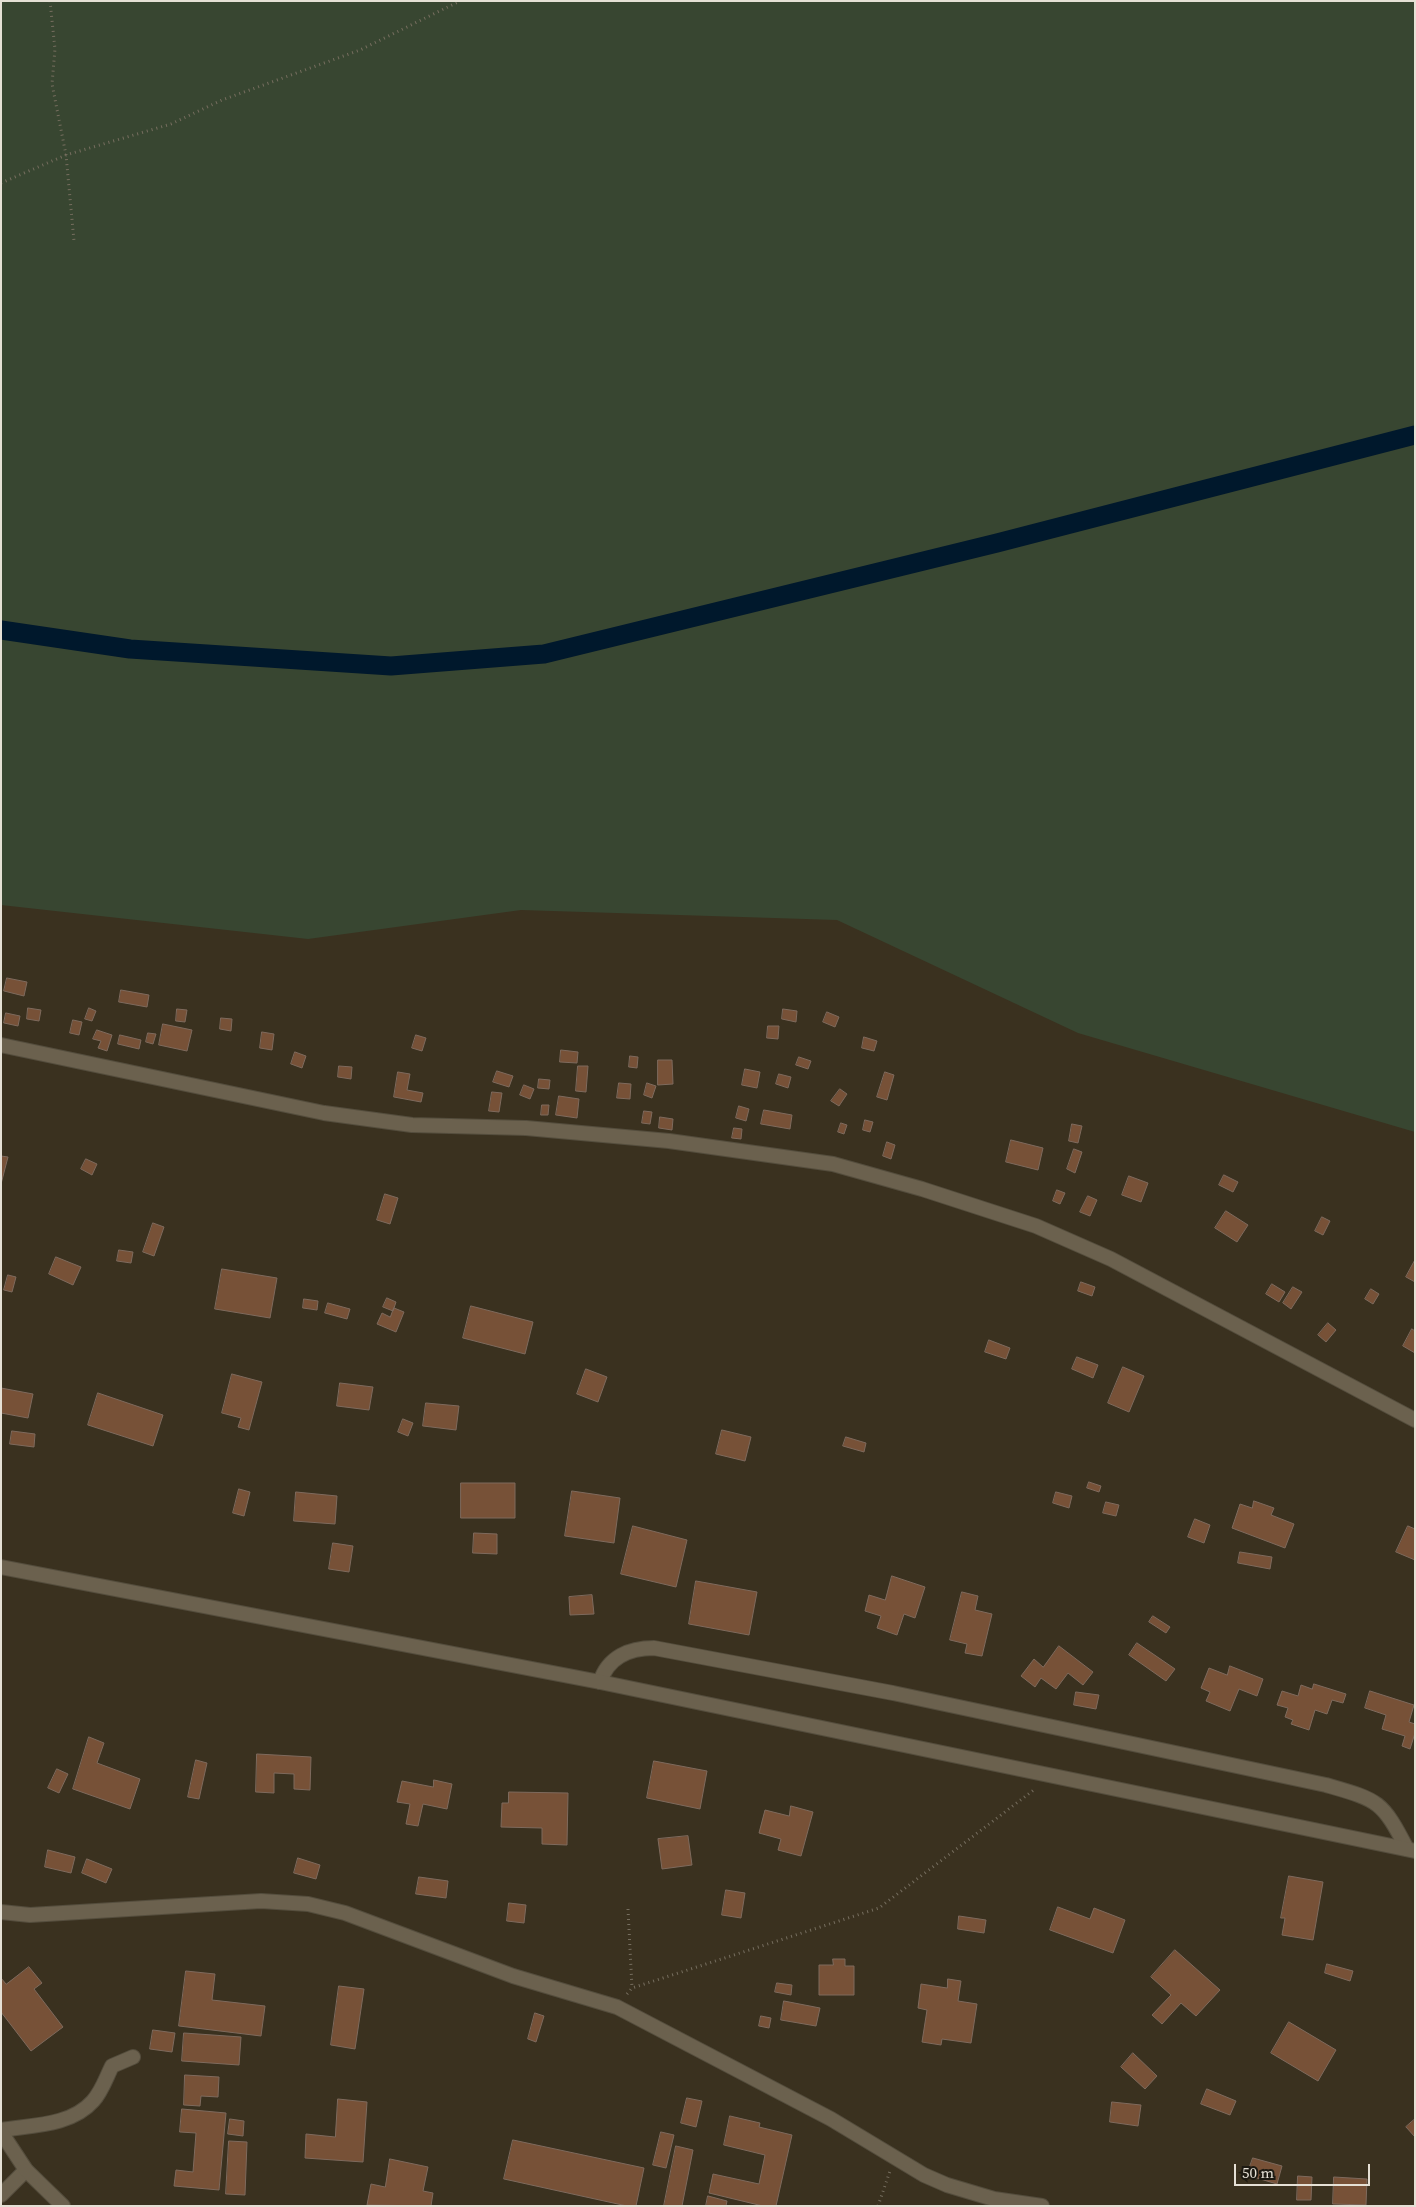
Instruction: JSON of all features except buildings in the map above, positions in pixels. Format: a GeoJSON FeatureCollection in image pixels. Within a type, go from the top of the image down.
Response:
{"type":"FeatureCollection","features":[{"type":"Feature","properties":{"kind":"street"},"geometry":{"type":"LineString","coordinates":[[1,1045],[324,1113],[412,1126],[526,1128],[669,1141],[833,1164],[922,1189],[1036,1226],[1111,1259],[1415,1420]]}},
{"type":"Feature","properties":{"kind":"street"},"geometry":{"type":"LineString","coordinates":[[1,1567],[600,1682],[1411,1850]]}},
{"type":"Feature","properties":{"kind":"street"},"geometry":{"type":"LineString","coordinates":[[600,1682],[603,1672],[616,1658],[638,1648],[654,1648],[892,1693],[1326,1785],[1367,1797],[1385,1811],[1411,1850]]}},
{"type":"Feature","properties":{"kind":"street"},"geometry":{"type":"LineString","coordinates":[[1,1912],[30,1915],[251,1902],[308,1904],[345,1913],[380,1924],[512,1976],[618,2006],[798,2101],[924,2175],[947,2185],[994,2199],[1042,2206]]}},
{"type":"Feature","properties":{"kind":"street"},"geometry":{"type":"LineString","coordinates":[[63,2206],[26,2170],[1,2131],[63,2120],[82,2110],[99,2092],[112,2066],[134,2057]]}},
{"type":"Feature","properties":{"kind":"street"},"geometry":{"type":"LineString","coordinates":[[1,2195],[26,2170]]}},
{"type":"Feature","properties":{"kind":"path"},"geometry":{"type":"LineString","coordinates":[[50,1],[55,49],[52,84],[66,155],[74,240]]}},
{"type":"Feature","properties":{"kind":"path"},"geometry":{"type":"LineString","coordinates":[[1,184],[66,155],[171,124],[222,100],[360,50],[458,2]]}},
{"type":"Feature","properties":{"kind":"path"},"geometry":{"type":"LineString","coordinates":[[618,2006],[632,1988],[879,1908],[1052,1776]]}},
{"type":"Feature","properties":{"kind":"path"},"geometry":{"type":"LineString","coordinates":[[628,1909],[632,1988]]}},
{"type":"Feature","properties":{"kind":"path"},"geometry":{"type":"LineString","coordinates":[[878,2206],[894,2158]]}},
{"type":"Feature","properties":{"kind":"green space"},"geometry":{"type":"Polygon","coordinates":[[[1,1],[1415,1],[1415,1132],[1078,1033],[837,920],[521,910],[308,939],[1,905],[1,1]]]}},
{"type":"Feature","properties":{"kind":"waterway"},"geometry":{"type":"LineString","coordinates":[[1,630],[130,649],[391,666],[544,654],[997,543],[1415,435]]}}]}
